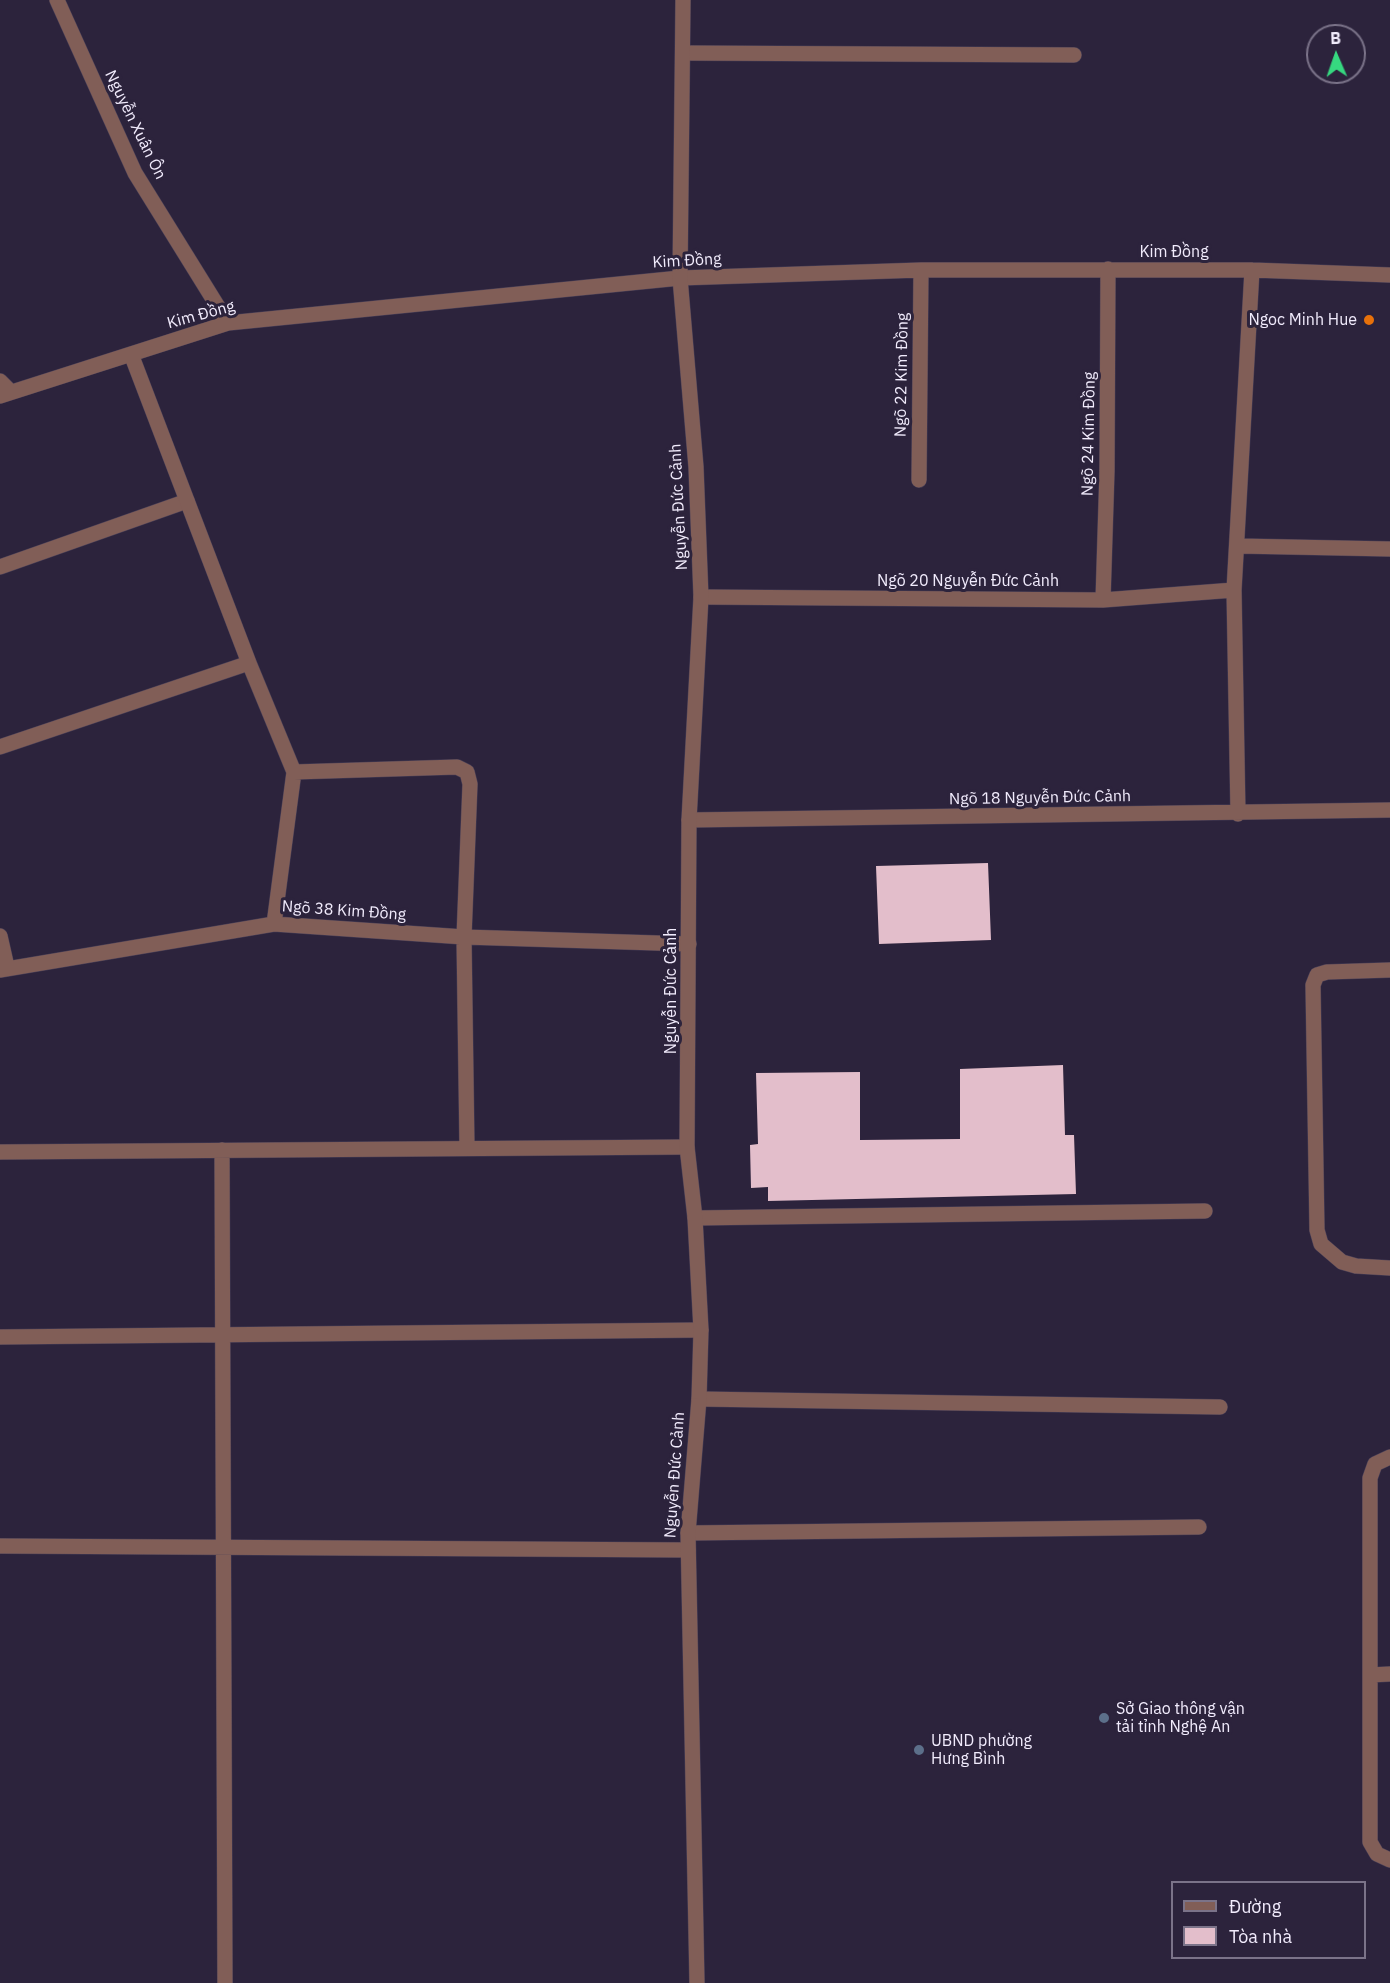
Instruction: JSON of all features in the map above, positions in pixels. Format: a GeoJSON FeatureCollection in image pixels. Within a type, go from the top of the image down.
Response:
{"type":"FeatureCollection","features":[{"type":"Feature","properties":{"kind":"street","name":"Nguyễn Xuân Ôn"},"geometry":{"type":"LineString","coordinates":[[57,0],[135,173],[228,322]]}},
{"type":"Feature","properties":{"kind":"street","name":"Nguyễn Đức Cảnh"},"geometry":{"type":"LineString","coordinates":[[683,0],[680,278],[696,467],[701,597],[689,820],[687,1147],[695,1218],[701,1330],[699,1399],[688,1533],[697,1983]]}},
{"type":"Feature","properties":{"kind":"street"},"geometry":{"type":"LineString","coordinates":[[683,53],[1074,55]]}},
{"type":"Feature","properties":{"kind":"street","name":"Kim Đồng"},"geometry":{"type":"LineString","coordinates":[[6,394],[228,322],[680,278],[921,270],[1108,269],[1252,270],[1390,275]]}},
{"type":"Feature","properties":{"kind":"street","name":"Ngõ 24 Kim Đồng"},"geometry":{"type":"LineString","coordinates":[[1103,600],[1107,471],[1108,269]]}},
{"type":"Feature","properties":{"kind":"street","name":"Ngõ 22 Kim Đồng"},"geometry":{"type":"LineString","coordinates":[[919,480],[921,270]]}},
{"type":"Feature","properties":{"kind":"street"},"geometry":{"type":"LineString","coordinates":[[1238,814],[1234,590],[1239,546],[1252,270]]}},
{"type":"Feature","properties":{"kind":"street"},"geometry":{"type":"LineString","coordinates":[[131,354],[249,663],[294,772],[274,924]]}},
{"type":"Feature","properties":{"kind":"street"},"geometry":{"type":"LineString","coordinates":[[0,381],[6,394]]}},
{"type":"Feature","properties":{"kind":"street"},"geometry":{"type":"LineString","coordinates":[[0,567],[187,501]]}},
{"type":"Feature","properties":{"kind":"street"},"geometry":{"type":"LineString","coordinates":[[1239,546],[1390,549]]}},
{"type":"Feature","properties":{"kind":"street","name":"Ngõ 20 Nguyễn Đức Cảnh"},"geometry":{"type":"LineString","coordinates":[[701,597],[1103,600],[1234,590]]}},
{"type":"Feature","properties":{"kind":"street"},"geometry":{"type":"LineString","coordinates":[[0,747],[249,663]]}},
{"type":"Feature","properties":{"kind":"street"},"geometry":{"type":"LineString","coordinates":[[294,772],[457,767],[467,772],[470,784],[464,937],[467,1148]]}},
{"type":"Feature","properties":{"kind":"street","name":"Ngõ 18 Nguyễn Đức Cảnh"},"geometry":{"type":"LineString","coordinates":[[689,820],[1238,814],[1390,810]]}},
{"type":"Feature","properties":{"kind":"street","name":"Ngõ 38 Kim Đồng"},"geometry":{"type":"LineString","coordinates":[[4,968],[274,924],[464,937],[689,944]]}},
{"type":"Feature","properties":{"kind":"street"},"geometry":{"type":"LineString","coordinates":[[0,936],[4,968]]}},
{"type":"Feature","properties":{"kind":"street"},"geometry":{"type":"LineString","coordinates":[[1390,970],[1327,972],[1317,975],[1313,985],[1317,1230],[1321,1244],[1342,1262],[1356,1266],[1390,1268]]}},
{"type":"Feature","properties":{"kind":"street"},"geometry":{"type":"LineString","coordinates":[[0,1152],[687,1147]]}},
{"type":"Feature","properties":{"kind":"street"},"geometry":{"type":"LineString","coordinates":[[222,1150],[225,1983]]}},
{"type":"Feature","properties":{"kind":"street"},"geometry":{"type":"LineString","coordinates":[[695,1218],[1205,1211]]}},
{"type":"Feature","properties":{"kind":"street"},"geometry":{"type":"LineString","coordinates":[[0,1337],[701,1330]]}},
{"type":"Feature","properties":{"kind":"street"},"geometry":{"type":"LineString","coordinates":[[699,1399],[1220,1407]]}},
{"type":"Feature","properties":{"kind":"street"},"geometry":{"type":"LineString","coordinates":[[1390,1457],[1375,1464],[1370,1478],[1370,1842],[1377,1854],[1390,1860]]}},
{"type":"Feature","properties":{"kind":"street"},"geometry":{"type":"LineString","coordinates":[[688,1533],[1199,1527]]}},
{"type":"Feature","properties":{"kind":"street"},"geometry":{"type":"LineString","coordinates":[[0,1546],[688,1550]]}},
{"type":"Feature","properties":{"kind":"street"},"geometry":{"type":"LineString","coordinates":[[1370,1675],[1390,1674]]}},
{"type":"Feature","properties":{"kind":"building"},"geometry":{"type":"Polygon","coordinates":[[[988,863],[991,940],[879,944],[876,866],[988,863]]]}},
{"type":"Feature","properties":{"kind":"building"},"geometry":{"type":"Polygon","coordinates":[[[1063,1065],[1065,1135],[1074,1135],[1076,1194],[768,1201],[768,1187],[751,1188],[750,1145],[758,1144],[756,1073],[860,1072],[860,1140],[960,1139],[960,1069],[1063,1065]]]}},
{"type":"Feature","properties":{"kind":"place","name":"Ngoc Minh Hue"},"geometry":{"type":"Point","coordinates":[1369,320]}},
{"type":"Feature","properties":{"kind":"place","name":"Sở Giao thông vận tải tỉnh Nghệ An"},"geometry":{"type":"Point","coordinates":[1104,1718]}},
{"type":"Feature","properties":{"kind":"place","name":"UBND phường Hưng Bình"},"geometry":{"type":"Point","coordinates":[919,1750]}}]}
